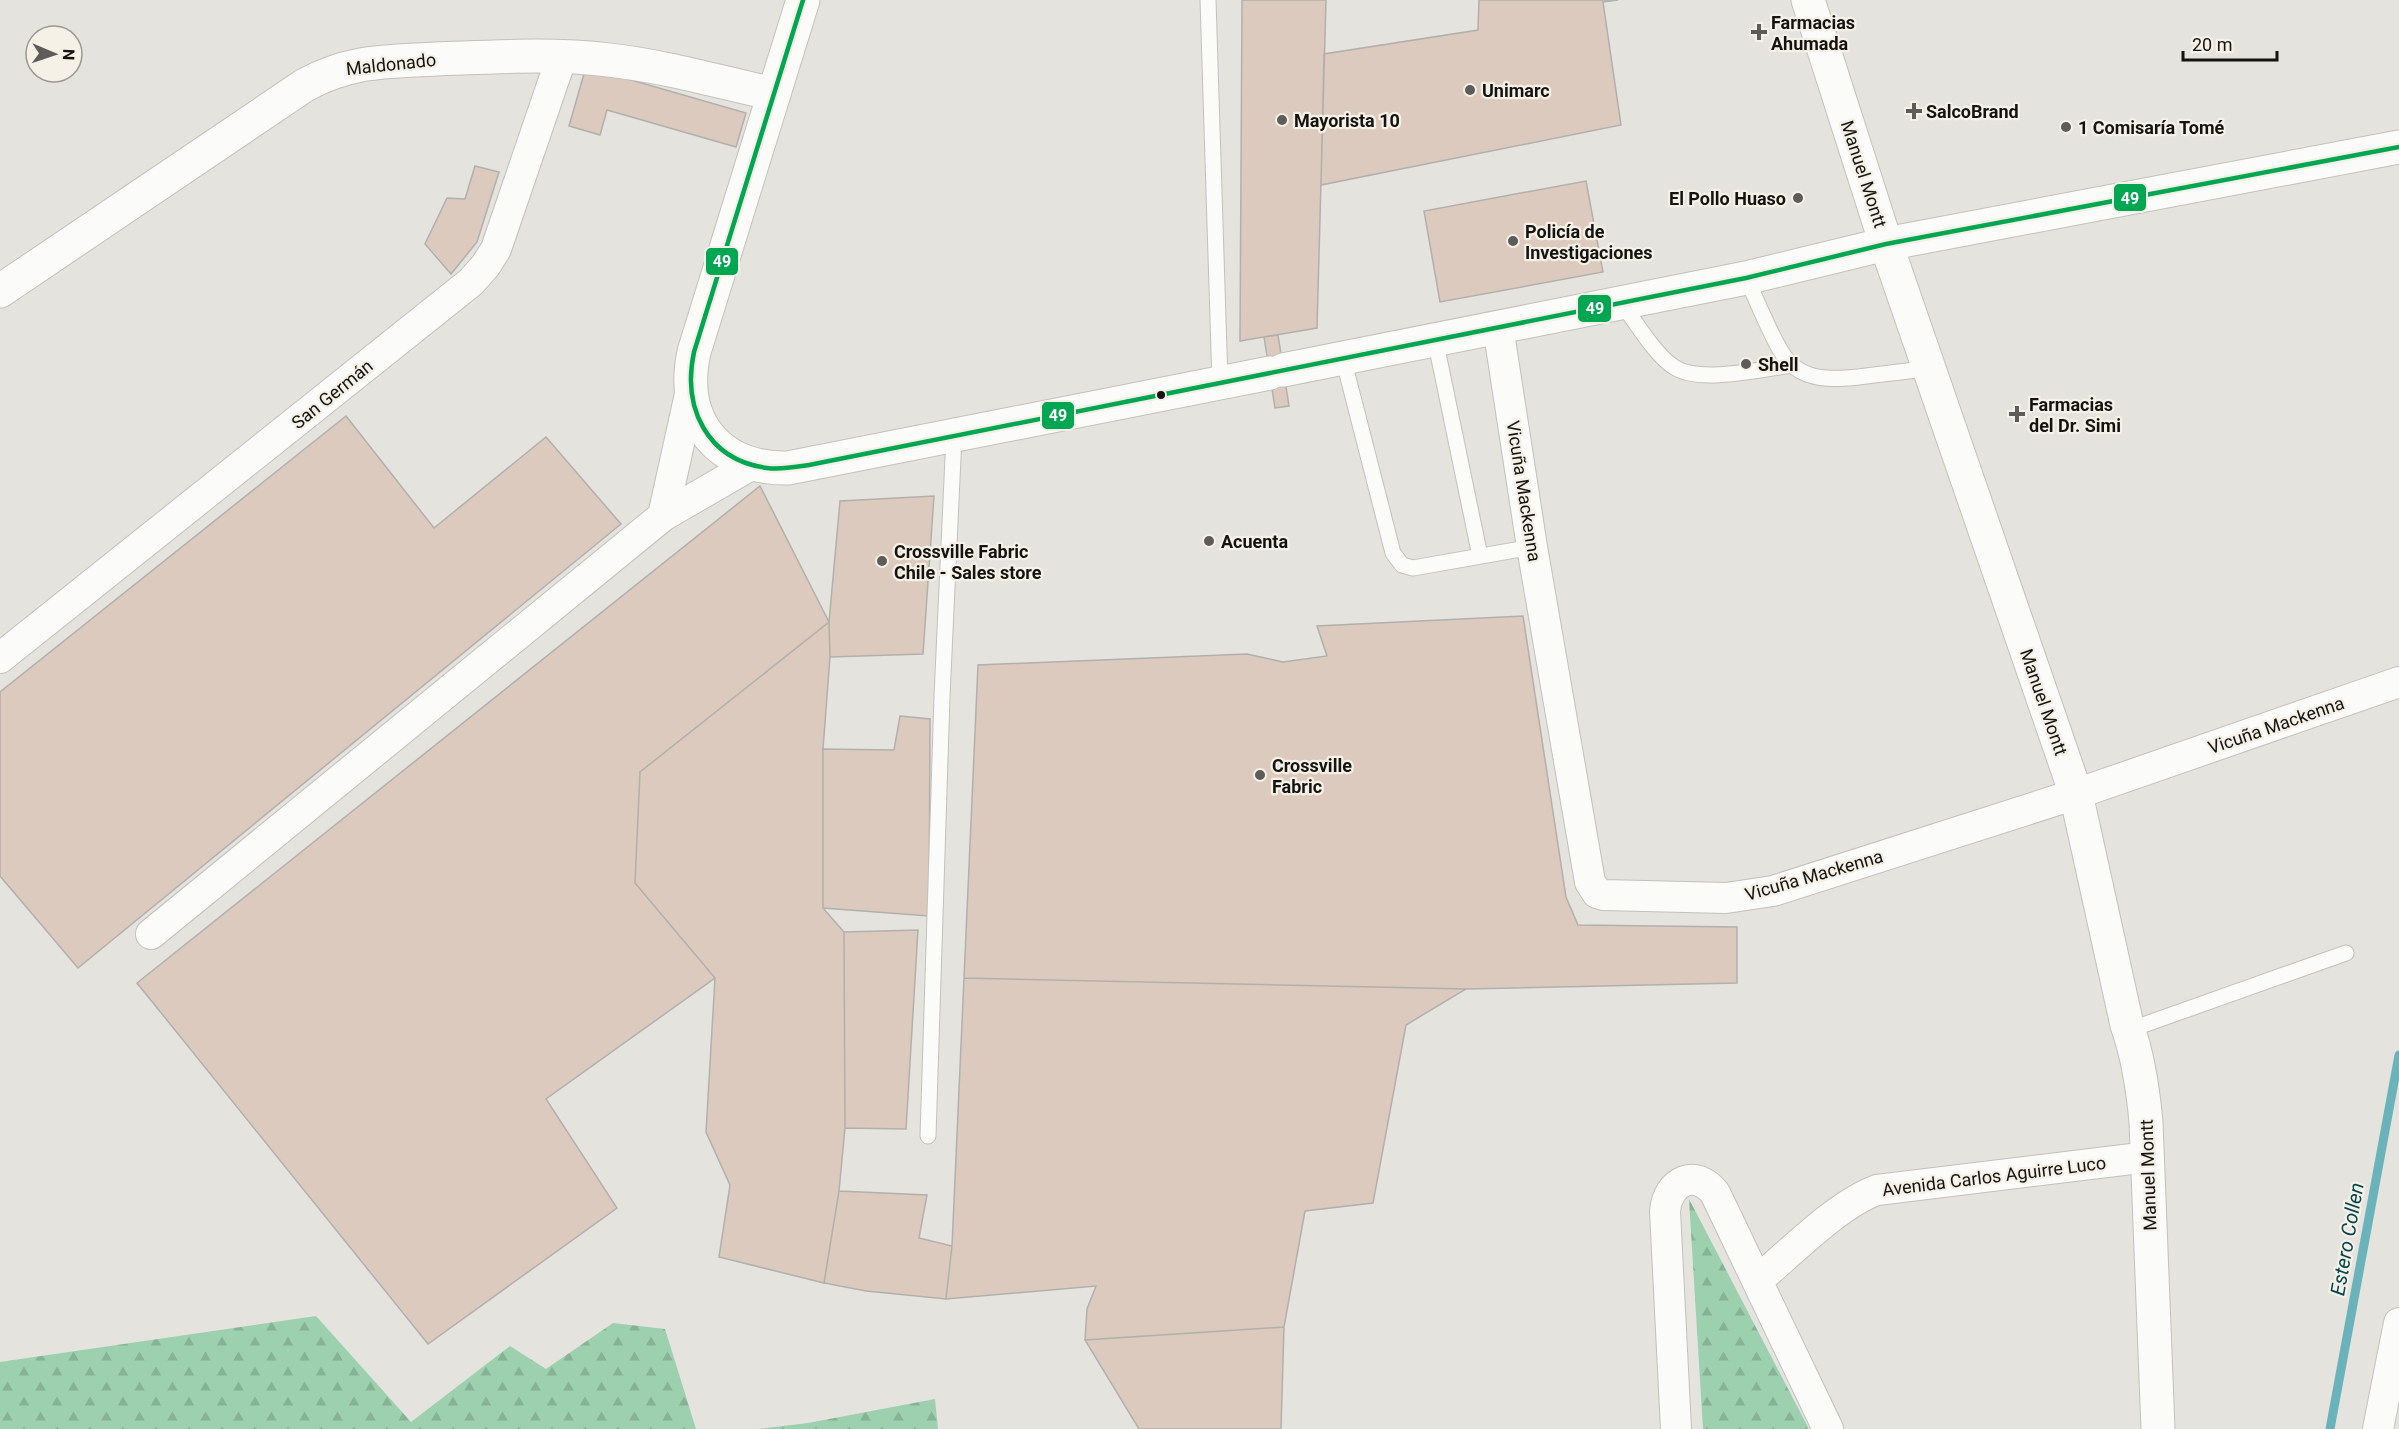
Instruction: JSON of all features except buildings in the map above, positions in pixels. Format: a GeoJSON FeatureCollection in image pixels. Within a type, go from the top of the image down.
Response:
{"type":"FeatureCollection","features":[{"type":"Feature","properties":{"kind":"main road"},"geometry":{"type":"LineString","coordinates":[[803,0],[694,352],[690,373],[690,394],[696,415],[707,433],[719,447],[735,458],[751,465],[770,469],[788,468],[954,436],[1746,278],[1886,244],[2399,147]]}},
{"type":"Feature","properties":{"kind":"main road","name":"Manuel Montt"},"geometry":{"type":"LineString","coordinates":[[1808,0],[1886,244],[2076,794],[2143,1090],[2148,1157],[2158,1429]]}},
{"type":"Feature","properties":{"kind":"main road","name":"Maldonado"},"geometry":{"type":"LineString","coordinates":[[0,291],[322,75],[356,64],[562,56],[648,66],[774,94]]}},
{"type":"Feature","properties":{"kind":"street","name":"San Germán"},"geometry":{"type":"LineString","coordinates":[[0,658],[471,282],[496,249],[562,56]]}},
{"type":"Feature","properties":{"kind":"street","name":"Vicuña Mackenna"},"geometry":{"type":"LineString","coordinates":[[1498,327],[1532,547],[1590,882],[1597,893],[1726,898],[1758,895],[2076,794],[2399,682]]}},
{"type":"Feature","properties":{"kind":"street"},"geometry":{"type":"LineString","coordinates":[[663,516],[690,394]]}},
{"type":"Feature","properties":{"kind":"street"},"geometry":{"type":"LineString","coordinates":[[151,934],[663,516],[751,465]]}},
{"type":"Feature","properties":{"kind":"street","name":"Avenida Carlos Aguirre Luco"},"geometry":{"type":"LineString","coordinates":[[1757,1281],[1846,1206],[1877,1190],[2148,1157]]}},
{"type":"Feature","properties":{"kind":"street"},"geometry":{"type":"LineString","coordinates":[[1676,1429],[1665,1210],[1669,1193],[1675,1186],[1681,1182],[1695,1180],[1710,1187],[1828,1429]]}},
{"type":"Feature","properties":{"kind":"street"},"geometry":{"type":"LineString","coordinates":[[2378,1429],[2399,1323]]}},
{"type":"Feature","properties":{"kind":"lane"},"geometry":{"type":"LineString","coordinates":[[1208,0],[1220,383]]}},
{"type":"Feature","properties":{"kind":"lane"},"geometry":{"type":"LineString","coordinates":[[1746,278],[1782,354],[1805,374],[1829,380],[1929,368]]}},
{"type":"Feature","properties":{"kind":"lane"},"geometry":{"type":"LineString","coordinates":[[1621,302],[1663,358],[1683,373],[1708,376],[1792,365]]}},
{"type":"Feature","properties":{"kind":"lane"},"geometry":{"type":"LineString","coordinates":[[1435,339],[1480,556]]}},
{"type":"Feature","properties":{"kind":"lane"},"geometry":{"type":"LineString","coordinates":[[1343,358],[1394,553],[1401,565],[1413,568],[1532,547]]}},
{"type":"Feature","properties":{"kind":"lane"},"geometry":{"type":"LineString","coordinates":[[928,1136],[954,436]]}},
{"type":"Feature","properties":{"kind":"lane"},"geometry":{"type":"LineString","coordinates":[[2129,1030],[2346,952]]}},
{"type":"Feature","properties":{"kind":"green space"},"geometry":{"type":"Polygon","coordinates":[[[1689,1199],[1809,1429],[1703,1429],[1689,1199]]]}},
{"type":"Feature","properties":{"kind":"green space"},"geometry":{"type":"Polygon","coordinates":[[[316,1316],[411,1422],[510,1346],[546,1369],[613,1323],[665,1329],[696,1429],[0,1429],[0,1362],[316,1316]]]}},
{"type":"Feature","properties":{"kind":"green space"},"geometry":{"type":"Polygon","coordinates":[[[935,1399],[938,1429],[757,1429],[808,1423],[935,1399]]]}},
{"type":"Feature","properties":{"kind":"waterway","name":"Estero Collen"},"geometry":{"type":"LineString","coordinates":[[2330,1429],[2399,1055]]}},
{"type":"Feature","properties":{"kind":"transit line","name":"49"},"geometry":{"type":"LineString","coordinates":[[803,0],[694,352],[691,373],[696,411],[714,443],[746,463],[772,469],[809,465],[1746,278],[1886,244],[2399,147]]}},
{"type":"Feature","properties":{"kind":"place","name":"Farmacias Ahumada"},"geometry":{"type":"Point","coordinates":[1759,32]}},
{"type":"Feature","properties":{"kind":"place","name":"Unimarc"},"geometry":{"type":"Point","coordinates":[1470,90]}},
{"type":"Feature","properties":{"kind":"place","name":"SalcoBrand"},"geometry":{"type":"Point","coordinates":[1914,111]}},
{"type":"Feature","properties":{"kind":"place","name":"Mayorista 10"},"geometry":{"type":"Point","coordinates":[1282,120]}},
{"type":"Feature","properties":{"kind":"place","name":"1 Comisaría Tomé"},"geometry":{"type":"Point","coordinates":[2066,127]}},
{"type":"Feature","properties":{"kind":"place","name":"El Pollo Huaso"},"geometry":{"type":"Point","coordinates":[1798,198]}},
{"type":"Feature","properties":{"kind":"place","name":"Policía de Investigaciones"},"geometry":{"type":"Point","coordinates":[1513,241]}},
{"type":"Feature","properties":{"kind":"place","name":"Shell"},"geometry":{"type":"Point","coordinates":[1746,364]}},
{"type":"Feature","properties":{"kind":"place","name":"Farmacias del Dr. Simi"},"geometry":{"type":"Point","coordinates":[2017,414]}},
{"type":"Feature","properties":{"kind":"place","name":"Acuenta"},"geometry":{"type":"Point","coordinates":[1209,541]}},
{"type":"Feature","properties":{"kind":"place","name":"Crossville Fabric Chile - Sales store"},"geometry":{"type":"Point","coordinates":[882,561]}},
{"type":"Feature","properties":{"kind":"place","name":"Crossville Fabric"},"geometry":{"type":"Point","coordinates":[1260,775]}}]}
